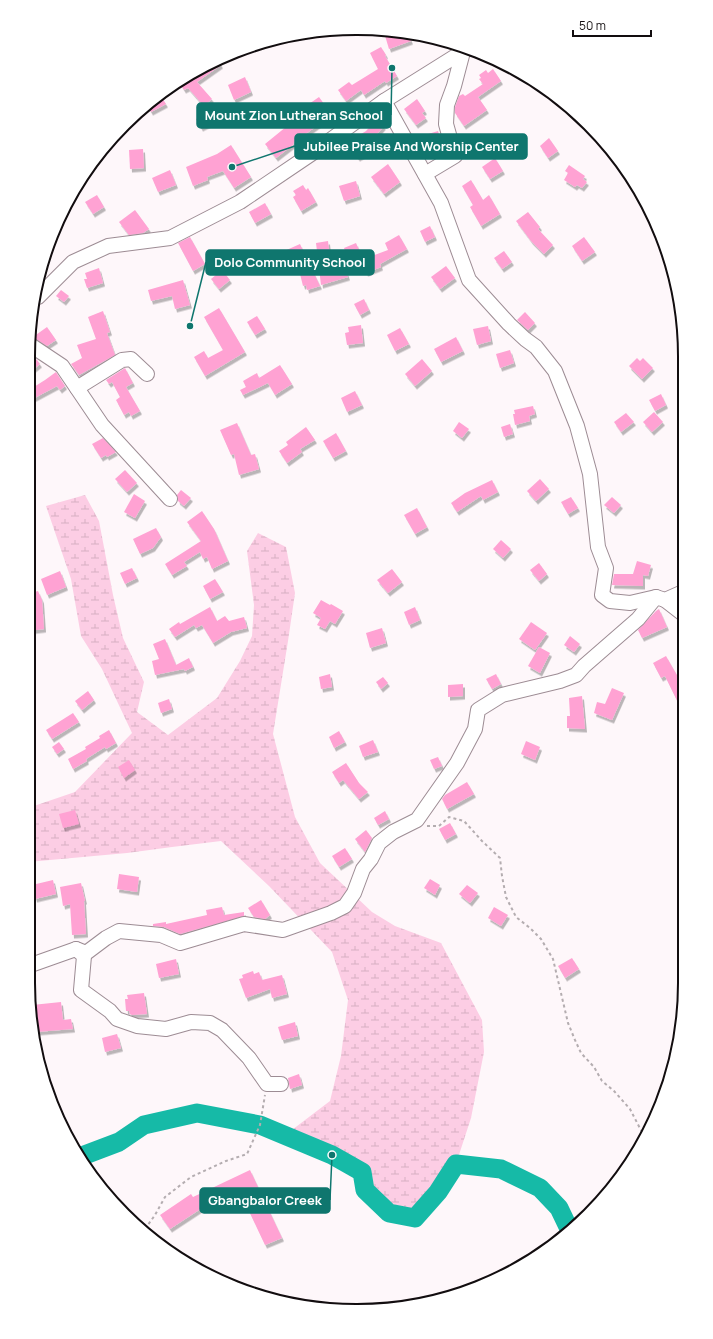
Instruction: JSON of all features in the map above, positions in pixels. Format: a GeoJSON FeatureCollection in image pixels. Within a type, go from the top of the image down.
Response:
{"type":"FeatureCollection","features":[{"type":"Feature","properties":{"kind":"street"},"geometry":{"type":"LineString","coordinates":[[41,294],[73,262],[108,246],[170,238],[240,202],[384,102],[460,52]]}},
{"type":"Feature","properties":{"kind":"street"},"geometry":{"type":"LineString","coordinates":[[425,174],[456,156],[446,124],[447,105],[464,53]]}},
{"type":"Feature","properties":{"kind":"street"},"geometry":{"type":"LineString","coordinates":[[384,102],[441,203],[469,280],[509,324],[536,347],[555,371],[577,426],[590,474],[598,547],[606,568],[602,595],[610,601],[630,603],[678,593]]}},
{"type":"Feature","properties":{"kind":"street"},"geometry":{"type":"LineString","coordinates":[[35,348],[62,366],[102,425],[170,499]]}},
{"type":"Feature","properties":{"kind":"street"},"geometry":{"type":"LineString","coordinates":[[77,388],[122,360],[131,358],[146,374]]}},
{"type":"Feature","properties":{"kind":"street"},"geometry":{"type":"LineString","coordinates":[[661,598],[678,610]]}},
{"type":"Feature","properties":{"kind":"street"},"geometry":{"type":"LineString","coordinates":[[35,964],[76,950],[86,953],[106,938],[119,931],[161,935],[180,942],[244,924],[283,930],[331,913],[345,906],[354,893],[363,869],[371,859],[379,843],[393,832],[417,820],[457,762],[475,729],[478,710],[502,695],[560,681],[576,675],[584,666],[661,598]]}},
{"type":"Feature","properties":{"kind":"street"},"geometry":{"type":"LineString","coordinates":[[76,950],[84,956],[81,990],[110,1011],[117,1019],[137,1026],[166,1028],[191,1022],[210,1023],[222,1030],[274,1084]]}},
{"type":"Feature","properties":{"kind":"path"},"geometry":{"type":"LineString","coordinates":[[424,826],[439,826],[449,817],[464,821],[500,858],[506,897],[516,917],[541,939],[553,959],[568,1024],[574,1040],[582,1053],[594,1067],[602,1081],[614,1090],[630,1109],[642,1131]]}},
{"type":"Feature","properties":{"kind":"path"},"geometry":{"type":"LineString","coordinates":[[147,1226],[155,1215],[165,1197],[191,1178],[226,1160],[247,1154],[260,1125],[274,1084]]}},
{"type":"Feature","properties":{"kind":"green space"},"geometry":{"type":"Polygon","coordinates":[[[85,495],[99,521],[123,638],[144,682],[137,712],[168,735],[217,698],[240,661],[252,636],[254,605],[247,551],[258,533],[286,547],[295,593],[273,734],[295,817],[320,863],[372,912],[395,926],[441,943],[482,1020],[484,1052],[471,1118],[456,1164],[438,1192],[415,1218],[389,1213],[365,1190],[362,1172],[332,1155],[284,1136],[330,1101],[341,1056],[348,1000],[332,952],[269,886],[221,841],[127,853],[35,861],[35,806],[75,792],[132,733],[102,669],[81,636],[71,579],[46,506],[85,495]]]}},
{"type":"Feature","properties":{"kind":"building"},"geometry":{"type":"Polygon","coordinates":[[[385,37],[411,41],[389,49],[385,37]]]}},
{"type":"Feature","properties":{"kind":"building"},"geometry":{"type":"Polygon","coordinates":[[[381,47],[397,76],[386,83],[385,81],[364,95],[361,90],[346,101],[338,90],[349,82],[352,85],[378,69],[370,53],[381,47]]]}},
{"type":"Feature","properties":{"kind":"building"},"geometry":{"type":"Polygon","coordinates":[[[221,65],[197,82],[212,99],[204,106],[188,88],[184,90],[182,87],[221,65]]]}},
{"type":"Feature","properties":{"kind":"building"},"geometry":{"type":"Polygon","coordinates":[[[493,69],[501,81],[478,97],[487,110],[464,126],[455,113],[455,107],[459,96],[463,94],[465,96],[483,84],[479,79],[481,78],[479,75],[486,70],[488,73],[493,69]]]}},
{"type":"Feature","properties":{"kind":"building"},"geometry":{"type":"Polygon","coordinates":[[[245,77],[251,92],[234,100],[228,85],[245,77]]]}},
{"type":"Feature","properties":{"kind":"building"},"geometry":{"type":"Polygon","coordinates":[[[319,97],[332,115],[293,143],[294,144],[276,158],[265,144],[308,109],[306,106],[319,97]]]}},
{"type":"Feature","properties":{"kind":"building"},"geometry":{"type":"Polygon","coordinates":[[[417,99],[425,111],[422,113],[426,118],[416,125],[404,109],[417,99]]]}},
{"type":"Feature","properties":{"kind":"building"},"geometry":{"type":"Polygon","coordinates":[[[163,100],[166,104],[151,112],[150,110],[163,100]]]}},
{"type":"Feature","properties":{"kind":"building"},"geometry":{"type":"Polygon","coordinates":[[[205,115],[209,124],[201,128],[196,119],[205,115]]]}},
{"type":"Feature","properties":{"kind":"building"},"geometry":{"type":"Polygon","coordinates":[[[376,120],[384,126],[370,142],[374,149],[358,158],[346,143],[366,131],[376,120]]]}},
{"type":"Feature","properties":{"kind":"building"},"geometry":{"type":"Polygon","coordinates":[[[438,131],[442,144],[432,148],[430,142],[427,143],[425,135],[438,131]]]}},
{"type":"Feature","properties":{"kind":"building"},"geometry":{"type":"Polygon","coordinates":[[[549,138],[558,151],[548,158],[540,146],[549,138]]]}},
{"type":"Feature","properties":{"kind":"building"},"geometry":{"type":"Polygon","coordinates":[[[231,145],[251,177],[234,188],[223,171],[207,177],[208,180],[193,186],[186,167],[217,154],[231,145]]]}},
{"type":"Feature","properties":{"kind":"building"},"geometry":{"type":"Polygon","coordinates":[[[143,149],[144,168],[130,169],[129,150],[143,149]]]}},
{"type":"Feature","properties":{"kind":"building"},"geometry":{"type":"Polygon","coordinates":[[[495,158],[503,171],[490,179],[482,167],[495,158]]]}},
{"type":"Feature","properties":{"kind":"building"},"geometry":{"type":"Polygon","coordinates":[[[388,164],[400,182],[384,194],[371,177],[388,164]]]}},
{"type":"Feature","properties":{"kind":"building"},"geometry":{"type":"Polygon","coordinates":[[[569,165],[585,176],[583,179],[587,182],[582,188],[577,185],[575,187],[564,180],[568,173],[565,171],[569,165]]]}},
{"type":"Feature","properties":{"kind":"building"},"geometry":{"type":"Polygon","coordinates":[[[170,170],[176,185],[158,192],[152,178],[170,170]]]}},
{"type":"Feature","properties":{"kind":"building"},"geometry":{"type":"Polygon","coordinates":[[[471,180],[483,200],[489,195],[500,214],[481,226],[470,207],[473,205],[462,186],[471,180]]]}},
{"type":"Feature","properties":{"kind":"building"},"geometry":{"type":"Polygon","coordinates":[[[356,181],[360,196],[344,201],[339,186],[356,181]]]}},
{"type":"Feature","properties":{"kind":"building"},"geometry":{"type":"Polygon","coordinates":[[[303,185],[306,190],[308,188],[316,202],[301,211],[293,197],[296,195],[293,191],[303,185]]]}},
{"type":"Feature","properties":{"kind":"building"},"geometry":{"type":"Polygon","coordinates":[[[97,195],[104,207],[93,214],[85,202],[97,195]]]}},
{"type":"Feature","properties":{"kind":"building"},"geometry":{"type":"Polygon","coordinates":[[[265,203],[271,214],[255,223],[249,212],[265,203]]]}},
{"type":"Feature","properties":{"kind":"building"},"geometry":{"type":"Polygon","coordinates":[[[135,210],[149,229],[143,233],[129,235],[119,222],[135,210]]]}},
{"type":"Feature","properties":{"kind":"building"},"geometry":{"type":"Polygon","coordinates":[[[528,212],[540,227],[538,229],[553,245],[544,254],[531,241],[516,221],[528,212]]]}},
{"type":"Feature","properties":{"kind":"building"},"geometry":{"type":"Polygon","coordinates":[[[430,226],[435,237],[425,242],[420,231],[430,226]]]}},
{"type":"Feature","properties":{"kind":"building"},"geometry":{"type":"Polygon","coordinates":[[[399,235],[407,249],[380,264],[381,267],[366,273],[361,260],[388,250],[385,243],[399,235]]]}},
{"type":"Feature","properties":{"kind":"building"},"geometry":{"type":"Polygon","coordinates":[[[190,237],[205,264],[193,271],[178,243],[190,237]]]}},
{"type":"Feature","properties":{"kind":"building"},"geometry":{"type":"Polygon","coordinates":[[[584,237],[595,252],[582,261],[572,246],[584,237]]]}},
{"type":"Feature","properties":{"kind":"building"},"geometry":{"type":"Polygon","coordinates":[[[328,241],[331,266],[343,262],[348,277],[321,285],[316,243],[328,241]]]}},
{"type":"Feature","properties":{"kind":"building"},"geometry":{"type":"Polygon","coordinates":[[[356,243],[363,259],[350,264],[344,248],[356,243]]]}},
{"type":"Feature","properties":{"kind":"building"},"geometry":{"type":"Polygon","coordinates":[[[300,244],[320,286],[307,290],[306,285],[303,286],[297,262],[288,266],[282,252],[300,244]]]}},
{"type":"Feature","properties":{"kind":"building"},"geometry":{"type":"Polygon","coordinates":[[[504,251],[512,262],[502,269],[494,258],[504,251]]]}},
{"type":"Feature","properties":{"kind":"building"},"geometry":{"type":"Polygon","coordinates":[[[446,266],[455,278],[440,289],[431,277],[446,266]]]}},
{"type":"Feature","properties":{"kind":"building"},"geometry":{"type":"Polygon","coordinates":[[[99,268],[103,283],[87,288],[84,279],[87,279],[85,273],[99,268]]]}},
{"type":"Feature","properties":{"kind":"building"},"geometry":{"type":"Polygon","coordinates":[[[222,270],[230,280],[219,289],[211,279],[222,270]]]}},
{"type":"Feature","properties":{"kind":"building"},"geometry":{"type":"Polygon","coordinates":[[[183,280],[190,305],[175,309],[172,296],[151,301],[148,290],[183,280]]]}},
{"type":"Feature","properties":{"kind":"building"},"geometry":{"type":"Polygon","coordinates":[[[61,290],[69,296],[64,302],[56,296],[61,290]]]}},
{"type":"Feature","properties":{"kind":"building"},"geometry":{"type":"Polygon","coordinates":[[[364,299],[369,310],[360,315],[354,304],[364,299]]]}},
{"type":"Feature","properties":{"kind":"building"},"geometry":{"type":"Polygon","coordinates":[[[219,308],[245,352],[205,376],[194,357],[204,351],[208,358],[223,350],[204,317],[219,308]]]}},
{"type":"Feature","properties":{"kind":"building"},"geometry":{"type":"Polygon","coordinates":[[[103,311],[110,332],[107,333],[115,355],[79,375],[71,364],[82,358],[77,345],[96,339],[88,317],[103,311]]]}},
{"type":"Feature","properties":{"kind":"building"},"geometry":{"type":"Polygon","coordinates":[[[525,312],[535,323],[528,330],[517,320],[525,312]]]}},
{"type":"Feature","properties":{"kind":"building"},"geometry":{"type":"Polygon","coordinates":[[[257,316],[265,329],[255,335],[247,322],[257,316]]]}},
{"type":"Feature","properties":{"kind":"building"},"geometry":{"type":"Polygon","coordinates":[[[361,325],[363,343],[347,345],[345,333],[349,332],[348,327],[361,325]]]}},
{"type":"Feature","properties":{"kind":"building"},"geometry":{"type":"Polygon","coordinates":[[[488,326],[491,341],[477,345],[473,329],[488,326]]]}},
{"type":"Feature","properties":{"kind":"building"},"geometry":{"type":"Polygon","coordinates":[[[47,327],[56,340],[47,346],[36,339],[36,335],[47,327]]]}},
{"type":"Feature","properties":{"kind":"building"},"geometry":{"type":"Polygon","coordinates":[[[400,328],[409,344],[395,351],[387,335],[400,328]]]}},
{"type":"Feature","properties":{"kind":"building"},"geometry":{"type":"Polygon","coordinates":[[[456,337],[463,351],[441,362],[434,349],[456,337]]]}},
{"type":"Feature","properties":{"kind":"building"},"geometry":{"type":"Polygon","coordinates":[[[510,350],[514,363],[500,368],[496,354],[510,350]]]}},
{"type":"Feature","properties":{"kind":"building"},"geometry":{"type":"Polygon","coordinates":[[[35,358],[37,360],[40,364],[35,368],[35,358]]]}},
{"type":"Feature","properties":{"kind":"building"},"geometry":{"type":"Polygon","coordinates":[[[637,358],[640,361],[643,358],[653,368],[642,379],[629,366],[637,358]]]}},
{"type":"Feature","properties":{"kind":"building"},"geometry":{"type":"Polygon","coordinates":[[[422,359],[432,371],[415,386],[405,374],[422,359]]]}},
{"type":"Feature","properties":{"kind":"building"},"geometry":{"type":"Polygon","coordinates":[[[280,365],[292,384],[275,395],[268,383],[243,395],[240,390],[246,387],[243,381],[257,373],[259,378],[280,365]]]}},
{"type":"Feature","properties":{"kind":"building"},"geometry":{"type":"Polygon","coordinates":[[[125,368],[133,383],[126,387],[140,411],[131,416],[129,412],[124,415],[116,400],[120,397],[112,382],[109,384],[106,380],[125,368]]]}},
{"type":"Feature","properties":{"kind":"building"},"geometry":{"type":"Polygon","coordinates":[[[56,372],[65,386],[60,390],[57,386],[35,398],[35,386],[56,372]]]}},
{"type":"Feature","properties":{"kind":"building"},"geometry":{"type":"Polygon","coordinates":[[[355,391],[362,405],[347,412],[341,398],[355,391]]]}},
{"type":"Feature","properties":{"kind":"building"},"geometry":{"type":"Polygon","coordinates":[[[661,394],[666,405],[655,411],[649,400],[661,394]]]}},
{"type":"Feature","properties":{"kind":"building"},"geometry":{"type":"Polygon","coordinates":[[[533,406],[535,414],[529,416],[530,421],[515,425],[513,414],[515,414],[514,410],[533,406]]]}},
{"type":"Feature","properties":{"kind":"building"},"geometry":{"type":"Polygon","coordinates":[[[654,412],[663,422],[652,432],[643,422],[654,412]]]}},
{"type":"Feature","properties":{"kind":"building"},"geometry":{"type":"Polygon","coordinates":[[[626,413],[634,422],[621,432],[614,422],[626,413]]]}},
{"type":"Feature","properties":{"kind":"building"},"geometry":{"type":"Polygon","coordinates":[[[459,422],[469,429],[462,438],[453,431],[459,422]]]}},
{"type":"Feature","properties":{"kind":"building"},"geometry":{"type":"Polygon","coordinates":[[[237,423],[251,455],[255,454],[259,469],[239,475],[234,454],[231,455],[220,430],[237,423]]]}},
{"type":"Feature","properties":{"kind":"building"},"geometry":{"type":"Polygon","coordinates":[[[510,424],[513,434],[504,437],[501,427],[510,424]]]}},
{"type":"Feature","properties":{"kind":"building"},"geometry":{"type":"Polygon","coordinates":[[[306,427],[315,440],[300,449],[302,452],[287,463],[279,451],[288,445],[286,442],[306,427]]]}},
{"type":"Feature","properties":{"kind":"building"},"geometry":{"type":"Polygon","coordinates":[[[336,433],[346,451],[333,458],[323,441],[336,433]]]}},
{"type":"Feature","properties":{"kind":"building"},"geometry":{"type":"Polygon","coordinates":[[[103,438],[116,452],[107,457],[106,455],[101,458],[92,444],[103,438]]]}},
{"type":"Feature","properties":{"kind":"building"},"geometry":{"type":"Polygon","coordinates":[[[125,470],[137,483],[127,492],[115,479],[125,470]]]}},
{"type":"Feature","properties":{"kind":"building"},"geometry":{"type":"Polygon","coordinates":[[[540,479],[549,489],[536,501],[527,491],[540,479]]]}},
{"type":"Feature","properties":{"kind":"building"},"geometry":{"type":"Polygon","coordinates":[[[492,480],[498,492],[483,500],[481,496],[457,512],[451,503],[465,493],[492,480]]]}},
{"type":"Feature","properties":{"kind":"building"},"geometry":{"type":"Polygon","coordinates":[[[181,490],[191,498],[184,506],[178,501],[177,495],[181,490]]]}},
{"type":"Feature","properties":{"kind":"building"},"geometry":{"type":"Polygon","coordinates":[[[134,494],[145,501],[135,518],[124,512],[134,494]]]}},
{"type":"Feature","properties":{"kind":"building"},"geometry":{"type":"Polygon","coordinates":[[[571,497],[578,508],[568,514],[561,502],[571,497]]]}},
{"type":"Feature","properties":{"kind":"building"},"geometry":{"type":"Polygon","coordinates":[[[612,497],[621,505],[614,513],[604,505],[612,497]]]}},
{"type":"Feature","properties":{"kind":"building"},"geometry":{"type":"Polygon","coordinates":[[[417,508],[427,527],[415,534],[404,515],[417,508]]]}},
{"type":"Feature","properties":{"kind":"building"},"geometry":{"type":"Polygon","coordinates":[[[202,511],[214,529],[228,561],[212,569],[207,557],[203,559],[200,552],[184,562],[187,566],[172,575],[165,564],[201,541],[187,522],[202,511]]]}},
{"type":"Feature","properties":{"kind":"building"},"geometry":{"type":"Polygon","coordinates":[[[156,528],[161,537],[153,548],[140,554],[133,539],[156,528]]]}},
{"type":"Feature","properties":{"kind":"building"},"geometry":{"type":"Polygon","coordinates":[[[501,540],[511,549],[503,558],[493,549],[501,540]]]}},
{"type":"Feature","properties":{"kind":"building"},"geometry":{"type":"Polygon","coordinates":[[[637,561],[651,565],[648,576],[643,575],[643,586],[612,585],[614,574],[633,574],[637,561]]]}},
{"type":"Feature","properties":{"kind":"building"},"geometry":{"type":"Polygon","coordinates":[[[539,563],[547,574],[539,581],[530,570],[539,563]]]}},
{"type":"Feature","properties":{"kind":"building"},"geometry":{"type":"Polygon","coordinates":[[[132,568],[137,578],[125,584],[120,573],[132,568]]]}},
{"type":"Feature","properties":{"kind":"building"},"geometry":{"type":"Polygon","coordinates":[[[392,569],[402,582],[388,593],[377,580],[392,569]]]}},
{"type":"Feature","properties":{"kind":"building"},"geometry":{"type":"Polygon","coordinates":[[[60,571],[66,587],[47,595],[41,579],[60,571]]]}},
{"type":"Feature","properties":{"kind":"building"},"geometry":{"type":"Polygon","coordinates":[[[215,579],[223,592],[210,599],[203,586],[215,579]]]}},
{"type":"Feature","properties":{"kind":"building"},"geometry":{"type":"Polygon","coordinates":[[[38,591],[42,600],[44,629],[35,630],[35,592],[38,591]]]}},
{"type":"Feature","properties":{"kind":"building"},"geometry":{"type":"Polygon","coordinates":[[[321,600],[343,611],[335,624],[330,621],[325,629],[317,625],[321,618],[313,613],[321,600]]]}},
{"type":"Feature","properties":{"kind":"building"},"geometry":{"type":"Polygon","coordinates":[[[210,607],[217,621],[225,616],[229,621],[244,617],[247,628],[231,632],[213,643],[202,625],[196,628],[194,625],[175,637],[169,629],[179,622],[180,624],[210,607]]]}},
{"type":"Feature","properties":{"kind":"building"},"geometry":{"type":"Polygon","coordinates":[[[415,607],[420,620],[409,625],[404,612],[415,607]]]}},
{"type":"Feature","properties":{"kind":"building"},"geometry":{"type":"Polygon","coordinates":[[[659,609],[667,627],[642,638],[638,630],[659,609]]]}},
{"type":"Feature","properties":{"kind":"building"},"geometry":{"type":"Polygon","coordinates":[[[531,622],[547,633],[535,650],[519,639],[531,622]]]}},
{"type":"Feature","properties":{"kind":"building"},"geometry":{"type":"Polygon","coordinates":[[[382,628],[386,643],[370,648],[366,633],[382,628]]]}},
{"type":"Feature","properties":{"kind":"building"},"geometry":{"type":"Polygon","coordinates":[[[570,636],[580,644],[574,652],[564,645],[570,636]]]}},
{"type":"Feature","properties":{"kind":"building"},"geometry":{"type":"Polygon","coordinates":[[[165,639],[176,665],[189,658],[193,667],[185,671],[184,669],[155,675],[152,661],[159,659],[153,644],[165,639]]]}},
{"type":"Feature","properties":{"kind":"building"},"geometry":{"type":"Polygon","coordinates":[[[539,647],[550,653],[540,673],[528,666],[539,647]]]}},
{"type":"Feature","properties":{"kind":"building"},"geometry":{"type":"Polygon","coordinates":[[[666,656],[678,677],[678,703],[665,676],[661,678],[653,663],[666,656]]]}},
{"type":"Feature","properties":{"kind":"building"},"geometry":{"type":"Polygon","coordinates":[[[330,674],[332,687],[321,689],[319,677],[330,674]]]}},
{"type":"Feature","properties":{"kind":"building"},"geometry":{"type":"Polygon","coordinates":[[[496,674],[501,684],[492,689],[486,679],[496,674]]]}},
{"type":"Feature","properties":{"kind":"building"},"geometry":{"type":"Polygon","coordinates":[[[383,677],[388,683],[381,689],[376,682],[383,677]]]}},
{"type":"Feature","properties":{"kind":"building"},"geometry":{"type":"Polygon","coordinates":[[[463,684],[463,696],[448,697],[448,685],[463,684]]]}},
{"type":"Feature","properties":{"kind":"building"},"geometry":{"type":"Polygon","coordinates":[[[612,688],[624,693],[612,720],[594,713],[597,702],[605,704],[612,688]]]}},
{"type":"Feature","properties":{"kind":"building"},"geometry":{"type":"Polygon","coordinates":[[[88,691],[94,700],[82,710],[75,701],[88,691]]]}},
{"type":"Feature","properties":{"kind":"building"},"geometry":{"type":"Polygon","coordinates":[[[582,696],[585,729],[567,728],[567,716],[570,716],[569,698],[582,696]]]}},
{"type":"Feature","properties":{"kind":"building"},"geometry":{"type":"Polygon","coordinates":[[[169,699],[172,709],[161,713],[158,703],[169,699]]]}},
{"type":"Feature","properties":{"kind":"building"},"geometry":{"type":"Polygon","coordinates":[[[73,713],[79,722],[52,739],[46,730],[73,713]]]}},
{"type":"Feature","properties":{"kind":"building"},"geometry":{"type":"Polygon","coordinates":[[[109,730],[116,743],[106,749],[105,747],[86,759],[87,761],[73,769],[68,759],[86,749],[85,747],[100,738],[99,736],[109,730]]]}},
{"type":"Feature","properties":{"kind":"building"},"geometry":{"type":"Polygon","coordinates":[[[339,731],[345,742],[334,748],[329,737],[339,731]]]}},
{"type":"Feature","properties":{"kind":"building"},"geometry":{"type":"Polygon","coordinates":[[[373,740],[378,752],[363,757],[359,746],[373,740]]]}},
{"type":"Feature","properties":{"kind":"building"},"geometry":{"type":"Polygon","coordinates":[[[526,741],[540,747],[535,760],[521,754],[526,741]]]}},
{"type":"Feature","properties":{"kind":"building"},"geometry":{"type":"Polygon","coordinates":[[[59,742],[64,749],[57,754],[52,747],[59,742]]]}},
{"type":"Feature","properties":{"kind":"building"},"geometry":{"type":"Polygon","coordinates":[[[438,757],[442,766],[434,769],[430,760],[438,757]]]}},
{"type":"Feature","properties":{"kind":"building"},"geometry":{"type":"Polygon","coordinates":[[[129,760],[135,770],[124,778],[118,767],[129,760]]]}},
{"type":"Feature","properties":{"kind":"building"},"geometry":{"type":"Polygon","coordinates":[[[346,763],[359,783],[368,792],[359,799],[343,780],[339,783],[332,772],[346,763]]]}},
{"type":"Feature","properties":{"kind":"building"},"geometry":{"type":"Polygon","coordinates":[[[467,782],[474,794],[447,809],[442,799],[445,795],[467,782]]]}},
{"type":"Feature","properties":{"kind":"building"},"geometry":{"type":"Polygon","coordinates":[[[75,810],[79,824],[63,828],[59,814],[75,810]]]}},
{"type":"Feature","properties":{"kind":"building"},"geometry":{"type":"Polygon","coordinates":[[[385,811],[389,819],[378,825],[374,818],[385,811]]]}},
{"type":"Feature","properties":{"kind":"building"},"geometry":{"type":"Polygon","coordinates":[[[450,823],[456,834],[445,840],[439,829],[450,823]]]}},
{"type":"Feature","properties":{"kind":"building"},"geometry":{"type":"Polygon","coordinates":[[[366,830],[372,838],[365,852],[355,839],[366,830]]]}},
{"type":"Feature","properties":{"kind":"building"},"geometry":{"type":"Polygon","coordinates":[[[345,848],[352,859],[339,867],[332,856],[345,848]]]}},
{"type":"Feature","properties":{"kind":"building"},"geometry":{"type":"Polygon","coordinates":[[[119,874],[139,877],[137,892],[117,889],[119,874]]]}},
{"type":"Feature","properties":{"kind":"building"},"geometry":{"type":"Polygon","coordinates":[[[430,879],[440,885],[435,895],[424,888],[430,879]]]}},
{"type":"Feature","properties":{"kind":"building"},"geometry":{"type":"Polygon","coordinates":[[[53,880],[56,894],[35,899],[35,884],[53,880]]]}},
{"type":"Feature","properties":{"kind":"building"},"geometry":{"type":"Polygon","coordinates":[[[81,883],[85,901],[86,934],[72,935],[70,904],[63,906],[60,887],[81,883]]]}},
{"type":"Feature","properties":{"kind":"building"},"geometry":{"type":"Polygon","coordinates":[[[467,885],[478,893],[470,903],[459,894],[467,885]]]}},
{"type":"Feature","properties":{"kind":"building"},"geometry":{"type":"Polygon","coordinates":[[[261,900],[270,915],[265,919],[254,917],[248,908],[261,900]]]}},
{"type":"Feature","properties":{"kind":"building"},"geometry":{"type":"Polygon","coordinates":[[[222,907],[224,915],[244,912],[244,916],[180,934],[164,927],[153,926],[153,924],[166,922],[166,924],[207,915],[206,910],[222,907]]]}},
{"type":"Feature","properties":{"kind":"building"},"geometry":{"type":"Polygon","coordinates":[[[494,907],[508,915],[501,926],[488,918],[494,907]]]}},
{"type":"Feature","properties":{"kind":"building"},"geometry":{"type":"Polygon","coordinates":[[[572,958],[579,969],[565,978],[558,966],[572,958]]]}},
{"type":"Feature","properties":{"kind":"building"},"geometry":{"type":"Polygon","coordinates":[[[176,959],[179,974],[159,978],[156,964],[176,959]]]}},
{"type":"Feature","properties":{"kind":"building"},"geometry":{"type":"Polygon","coordinates":[[[253,971],[254,974],[259,972],[262,980],[282,975],[287,994],[272,998],[270,989],[246,998],[239,979],[243,978],[242,975],[253,971]]]}},
{"type":"Feature","properties":{"kind":"building"},"geometry":{"type":"Polygon","coordinates":[[[144,993],[147,1014],[132,1015],[129,1011],[126,1011],[125,999],[128,999],[127,995],[144,993]]]}},
{"type":"Feature","properties":{"kind":"building"},"geometry":{"type":"Polygon","coordinates":[[[61,1002],[63,1020],[71,1019],[73,1029],[39,1032],[36,1005],[61,1002]]]}},
{"type":"Feature","properties":{"kind":"building"},"geometry":{"type":"Polygon","coordinates":[[[295,1022],[298,1036],[282,1040],[278,1027],[295,1022]]]}},
{"type":"Feature","properties":{"kind":"building"},"geometry":{"type":"Polygon","coordinates":[[[117,1034],[121,1048],[105,1052],[102,1038],[117,1034]]]}},
{"type":"Feature","properties":{"kind":"building"},"geometry":{"type":"Polygon","coordinates":[[[299,1074],[302,1085],[290,1089],[288,1078],[299,1074]]]}},
{"type":"Feature","properties":{"kind":"building"},"geometry":{"type":"Polygon","coordinates":[[[250,1170],[282,1238],[265,1245],[240,1192],[206,1208],[205,1206],[170,1229],[160,1215],[191,1194],[193,1197],[250,1170]]]}},
{"type":"Feature","properties":{"kind":"waterway"},"geometry":{"type":"LineString","coordinates":[[85,1155],[119,1142],[144,1125],[197,1113],[260,1125],[332,1155],[362,1172],[365,1190],[389,1213],[415,1218],[438,1192],[456,1164],[501,1169],[540,1188],[559,1208],[567,1225]]}},
{"type":"Feature","properties":{"kind":"place","name":"Mount Zion Lutheran School"},"geometry":{"type":"Point","coordinates":[392,68]}},
{"type":"Feature","properties":{"kind":"place","name":"Jubilee Praise And Worship Center"},"geometry":{"type":"Point","coordinates":[232,167]}},
{"type":"Feature","properties":{"kind":"place","name":"Dolo Community School"},"geometry":{"type":"Point","coordinates":[190,326]}},
{"type":"Feature","properties":{"kind":"place","name":"Gbangbalor Creek"},"geometry":{"type":"Point","coordinates":[332,1155]}}]}
